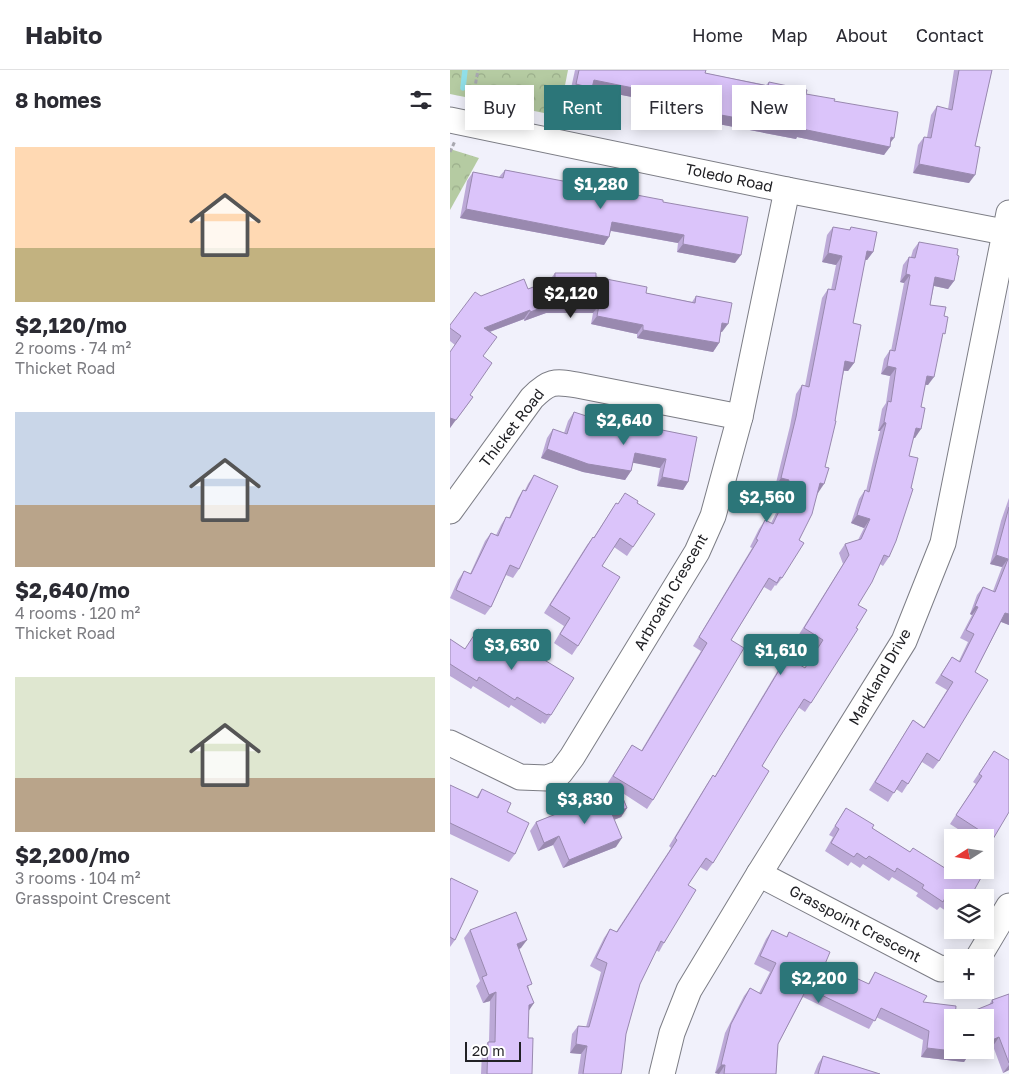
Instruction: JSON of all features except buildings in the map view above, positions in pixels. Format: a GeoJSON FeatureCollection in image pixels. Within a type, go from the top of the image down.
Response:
{"type":"FeatureCollection","features":[{"type":"Feature","properties":{"kind":"street","name":"Toledo Road"},"geometry":{"type":"LineString","coordinates":[[450,120],[787,190],[1008,226]]}},
{"type":"Feature","properties":{"kind":"street","name":"Arbroath Crescent"},"geometry":{"type":"LineString","coordinates":[[450,743],[520,777],[547,778],[560,773],[572,757],[697,552],[713,516],[740,417],[787,190]]}},
{"type":"Feature","properties":{"kind":"street","name":"Markland Drive"},"geometry":{"type":"LineString","coordinates":[[662,1074],[672,1032],[689,990],[904,641],[943,543],[1008,226]]}},
{"type":"Feature","properties":{"kind":"street","name":"Thicket Road"},"geometry":{"type":"LineString","coordinates":[[450,511],[532,398],[549,384],[558,382],[577,385],[740,417]]}},
{"type":"Feature","properties":{"kind":"street","name":"Grasspoint Crescent"},"geometry":{"type":"LineString","coordinates":[[759,874],[941,969],[944,968]]}},
{"type":"Feature","properties":{"kind":"street"},"geometry":{"type":"LineString","coordinates":[[983,949],[1009,906]]}},
{"type":"Feature","properties":{"kind":"green space"},"geometry":{"type":"Polygon","coordinates":[[[450,70],[568,70],[565,85],[544,85],[544,113],[534,111],[534,85],[465,85],[465,97],[450,94],[450,70]]]}},
{"type":"Feature","properties":{"kind":"green space"},"geometry":{"type":"Polygon","coordinates":[[[450,149],[479,158],[450,210],[450,149]]]}},
{"type":"Feature","properties":{"kind":"waterway"},"geometry":{"type":"LineString","coordinates":[[463,88],[465,70]]}}]}
